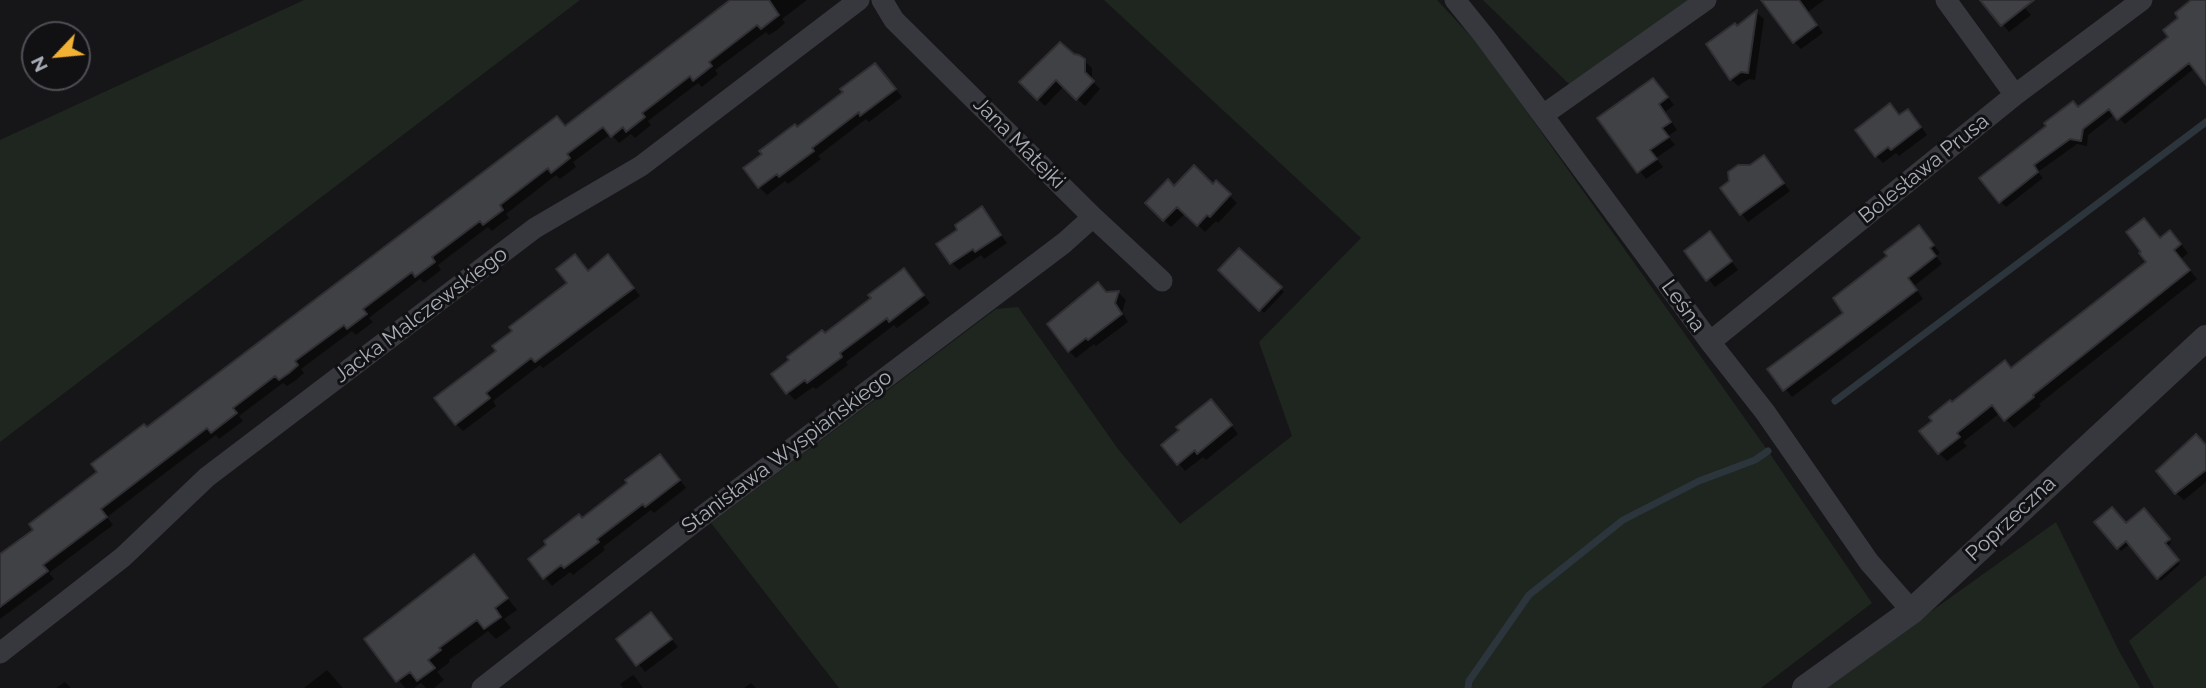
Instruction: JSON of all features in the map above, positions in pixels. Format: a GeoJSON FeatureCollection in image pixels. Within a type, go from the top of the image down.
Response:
{"type":"FeatureCollection","features":[{"type":"Feature","properties":{"kind":"street","name":"Jacka Malczewskiego"},"geometry":{"type":"LineString","coordinates":[[0,653],[123,557],[207,477],[239,452],[535,228],[641,166],[859,0]]}},
{"type":"Feature","properties":{"kind":"street","name":"Jana Matejki"},"geometry":{"type":"LineString","coordinates":[[882,0],[894,20],[1093,217],[1162,281]]}},
{"type":"Feature","properties":{"kind":"street","name":"Leśna"},"geometry":{"type":"LineString","coordinates":[[1455,0],[1765,412],[1869,562],[1912,611]]}},
{"type":"Feature","properties":{"kind":"street"},"geometry":{"type":"LineString","coordinates":[[1543,115],[1706,0]]}},
{"type":"Feature","properties":{"kind":"street"},"geometry":{"type":"LineString","coordinates":[[1946,0],[2015,96]]}},
{"type":"Feature","properties":{"kind":"street","name":"Bolesława Prusa"},"geometry":{"type":"LineString","coordinates":[[1710,342],[2015,96],[2142,0]]}},
{"type":"Feature","properties":{"kind":"street","name":"Stanisława Wyspiańskiego"},"geometry":{"type":"LineString","coordinates":[[482,688],[692,524],[1064,243],[1093,217]]}},
{"type":"Feature","properties":{"kind":"street","name":"Poprzeczna"},"geometry":{"type":"LineString","coordinates":[[1805,688],[1912,611],[2206,338]]}},
{"type":"Feature","properties":{"kind":"shaded area"},"geometry":{"type":"Polygon","coordinates":[[[304,0],[580,0],[0,442],[0,140],[304,0]]]}},
{"type":"Feature","properties":{"kind":"shaded area"},"geometry":{"type":"Polygon","coordinates":[[[1104,0],[1437,0],[1480,46],[1768,451],[1872,603],[1761,688],[839,688],[711,523],[996,309],[1018,307],[1118,449],[1180,524],[1292,436],[1259,342],[1361,238],[1104,0]]]}},
{"type":"Feature","properties":{"kind":"shaded area"},"geometry":{"type":"Polygon","coordinates":[[[1483,0],[1691,0],[1571,86],[1483,0]]]}},
{"type":"Feature","properties":{"kind":"shaded area"},"geometry":{"type":"Polygon","coordinates":[[[2056,522],[2140,688],[1824,688],[2056,522]]]}},
{"type":"Feature","properties":{"kind":"shaded area"},"geometry":{"type":"Polygon","coordinates":[[[2206,575],[2206,688],[2154,688],[2129,641],[2206,575]]]}},
{"type":"Feature","properties":{"kind":"building"},"geometry":{"type":"Polygon","coordinates":[[[730,0],[769,0],[779,15],[761,29],[757,25],[709,62],[712,66],[693,81],[690,76],[642,113],[645,117],[626,132],[623,127],[611,137],[603,127],[567,154],[570,158],[551,173],[548,168],[500,205],[503,210],[483,225],[480,221],[432,257],[435,262],[415,277],[412,272],[363,309],[367,314],[347,329],[344,325],[295,361],[298,365],[289,373],[279,380],[275,376],[233,408],[237,413],[211,433],[207,428],[101,509],[107,517],[43,565],[48,571],[0,607],[0,554],[33,530],[29,524],[97,472],[91,464],[144,424],[147,427],[557,116],[565,126],[730,0]]]}},
{"type":"Feature","properties":{"kind":"building"},"geometry":{"type":"Polygon","coordinates":[[[1761,0],[1799,0],[1817,25],[1793,43],[1761,0]]]}},
{"type":"Feature","properties":{"kind":"building"},"geometry":{"type":"Polygon","coordinates":[[[1980,0],[2034,0],[2001,26],[1980,0]]]}},
{"type":"Feature","properties":{"kind":"building"},"geometry":{"type":"Polygon","coordinates":[[[2191,0],[2206,0],[2206,85],[2189,63],[2117,120],[2109,109],[2083,129],[2081,141],[2070,139],[2034,165],[2038,172],[1999,203],[1979,178],[2046,126],[2044,123],[2073,101],[2078,107],[2168,37],[2163,30],[2178,18],[2175,13],[2191,0]]]}},
{"type":"Feature","properties":{"kind":"building"},"geometry":{"type":"Polygon","coordinates":[[[1757,10],[1748,73],[1741,72],[1730,80],[1706,44],[1735,23],[1737,26],[1757,10]]]}},
{"type":"Feature","properties":{"kind":"building"},"geometry":{"type":"Polygon","coordinates":[[[1060,42],[1085,59],[1085,72],[1094,81],[1076,100],[1056,80],[1037,100],[1019,82],[1060,42]]]}},
{"type":"Feature","properties":{"kind":"building"},"geometry":{"type":"Polygon","coordinates":[[[875,63],[896,89],[860,116],[859,112],[779,177],[777,174],[758,188],[743,168],[762,154],[759,151],[795,124],[797,127],[843,92],[840,89],[875,63]]]}},
{"type":"Feature","properties":{"kind":"building"},"geometry":{"type":"Polygon","coordinates":[[[1653,78],[1668,97],[1659,104],[1671,122],[1662,128],[1669,137],[1650,150],[1657,159],[1637,173],[1597,118],[1653,78]]]}},
{"type":"Feature","properties":{"kind":"building"},"geometry":{"type":"Polygon","coordinates":[[[1890,103],[1899,115],[1908,109],[1921,127],[1891,150],[1888,147],[1875,157],[1855,130],[1890,103]]]}},
{"type":"Feature","properties":{"kind":"building"},"geometry":{"type":"Polygon","coordinates":[[[1764,155],[1784,183],[1740,215],[1720,188],[1729,181],[1728,172],[1738,165],[1750,165],[1764,155]]]}},
{"type":"Feature","properties":{"kind":"building"},"geometry":{"type":"Polygon","coordinates":[[[1194,165],[1213,184],[1216,180],[1231,194],[1210,217],[1207,215],[1197,226],[1177,207],[1163,221],[1145,203],[1168,179],[1174,186],[1194,165]]]}},
{"type":"Feature","properties":{"kind":"building"},"geometry":{"type":"Polygon","coordinates":[[[982,206],[1001,235],[950,264],[936,244],[957,230],[955,225],[982,206]]]}},
{"type":"Feature","properties":{"kind":"building"},"geometry":{"type":"Polygon","coordinates":[[[2144,218],[2160,238],[2170,230],[2181,244],[2174,250],[2190,270],[2004,421],[1992,405],[1957,433],[1960,437],[1938,454],[1919,431],[1932,421],[1929,417],[2005,360],[2011,368],[2146,262],[2126,232],[2144,218]]]}},
{"type":"Feature","properties":{"kind":"building"},"geometry":{"type":"Polygon","coordinates":[[[1919,225],[1934,245],[1930,248],[1936,256],[1908,278],[1917,290],[1783,391],[1767,369],[1843,313],[1833,298],[1887,256],[1884,252],[1919,225]]]}},
{"type":"Feature","properties":{"kind":"building"},"geometry":{"type":"Polygon","coordinates":[[[1710,231],[1732,261],[1706,281],[1684,251],[1710,231]]]}},
{"type":"Feature","properties":{"kind":"building"},"geometry":{"type":"Polygon","coordinates":[[[1239,248],[1282,287],[1259,311],[1218,270],[1239,248]]]}},
{"type":"Feature","properties":{"kind":"building"},"geometry":{"type":"Polygon","coordinates":[[[575,254],[588,271],[608,254],[634,288],[535,362],[531,358],[486,393],[490,398],[455,425],[434,398],[496,351],[492,346],[512,331],[509,327],[567,283],[556,269],[575,254]]]}},
{"type":"Feature","properties":{"kind":"building"},"geometry":{"type":"Polygon","coordinates":[[[904,268],[924,295],[889,322],[887,318],[840,353],[842,357],[807,383],[805,380],[786,394],[771,374],[789,360],[787,357],[822,330],[825,333],[871,298],[868,295],[904,268]]]}},
{"type":"Feature","properties":{"kind":"building"},"geometry":{"type":"Polygon","coordinates":[[[1098,282],[1106,292],[1119,291],[1115,303],[1122,314],[1068,352],[1047,324],[1098,282]]]}},
{"type":"Feature","properties":{"kind":"building"},"geometry":{"type":"Polygon","coordinates":[[[1211,399],[1232,425],[1197,454],[1195,450],[1177,465],[1161,445],[1179,430],[1176,427],[1211,399]]]}},
{"type":"Feature","properties":{"kind":"building"},"geometry":{"type":"Polygon","coordinates":[[[2196,434],[2206,445],[2206,470],[2175,494],[2156,471],[2196,434]]]}},
{"type":"Feature","properties":{"kind":"building"},"geometry":{"type":"Polygon","coordinates":[[[660,454],[680,480],[645,507],[643,504],[564,568],[561,565],[543,579],[528,559],[546,545],[544,541],[579,514],[582,518],[627,483],[625,480],[660,454]]]}},
{"type":"Feature","properties":{"kind":"building"},"geometry":{"type":"Polygon","coordinates":[[[2112,507],[2126,523],[2144,508],[2170,539],[2165,543],[2179,560],[2157,579],[2126,541],[2117,549],[2094,522],[2112,507]]]}},
{"type":"Feature","properties":{"kind":"building"},"geometry":{"type":"Polygon","coordinates":[[[474,554],[508,598],[495,608],[501,617],[484,629],[477,620],[439,648],[441,650],[428,660],[435,668],[417,681],[410,672],[396,682],[364,639],[474,554]]]}},
{"type":"Feature","properties":{"kind":"building"},"geometry":{"type":"Polygon","coordinates":[[[651,612],[672,639],[636,666],[616,639],[651,612]]]}},
{"type":"Feature","properties":{"kind":"waterway"},"geometry":{"type":"LineString","coordinates":[[1835,401],[2206,122]]}},
{"type":"Feature","properties":{"kind":"waterway"},"geometry":{"type":"LineString","coordinates":[[1468,688],[1469,681],[1529,595],[1623,520],[1699,481],[1755,460],[1768,451]]}}]}
